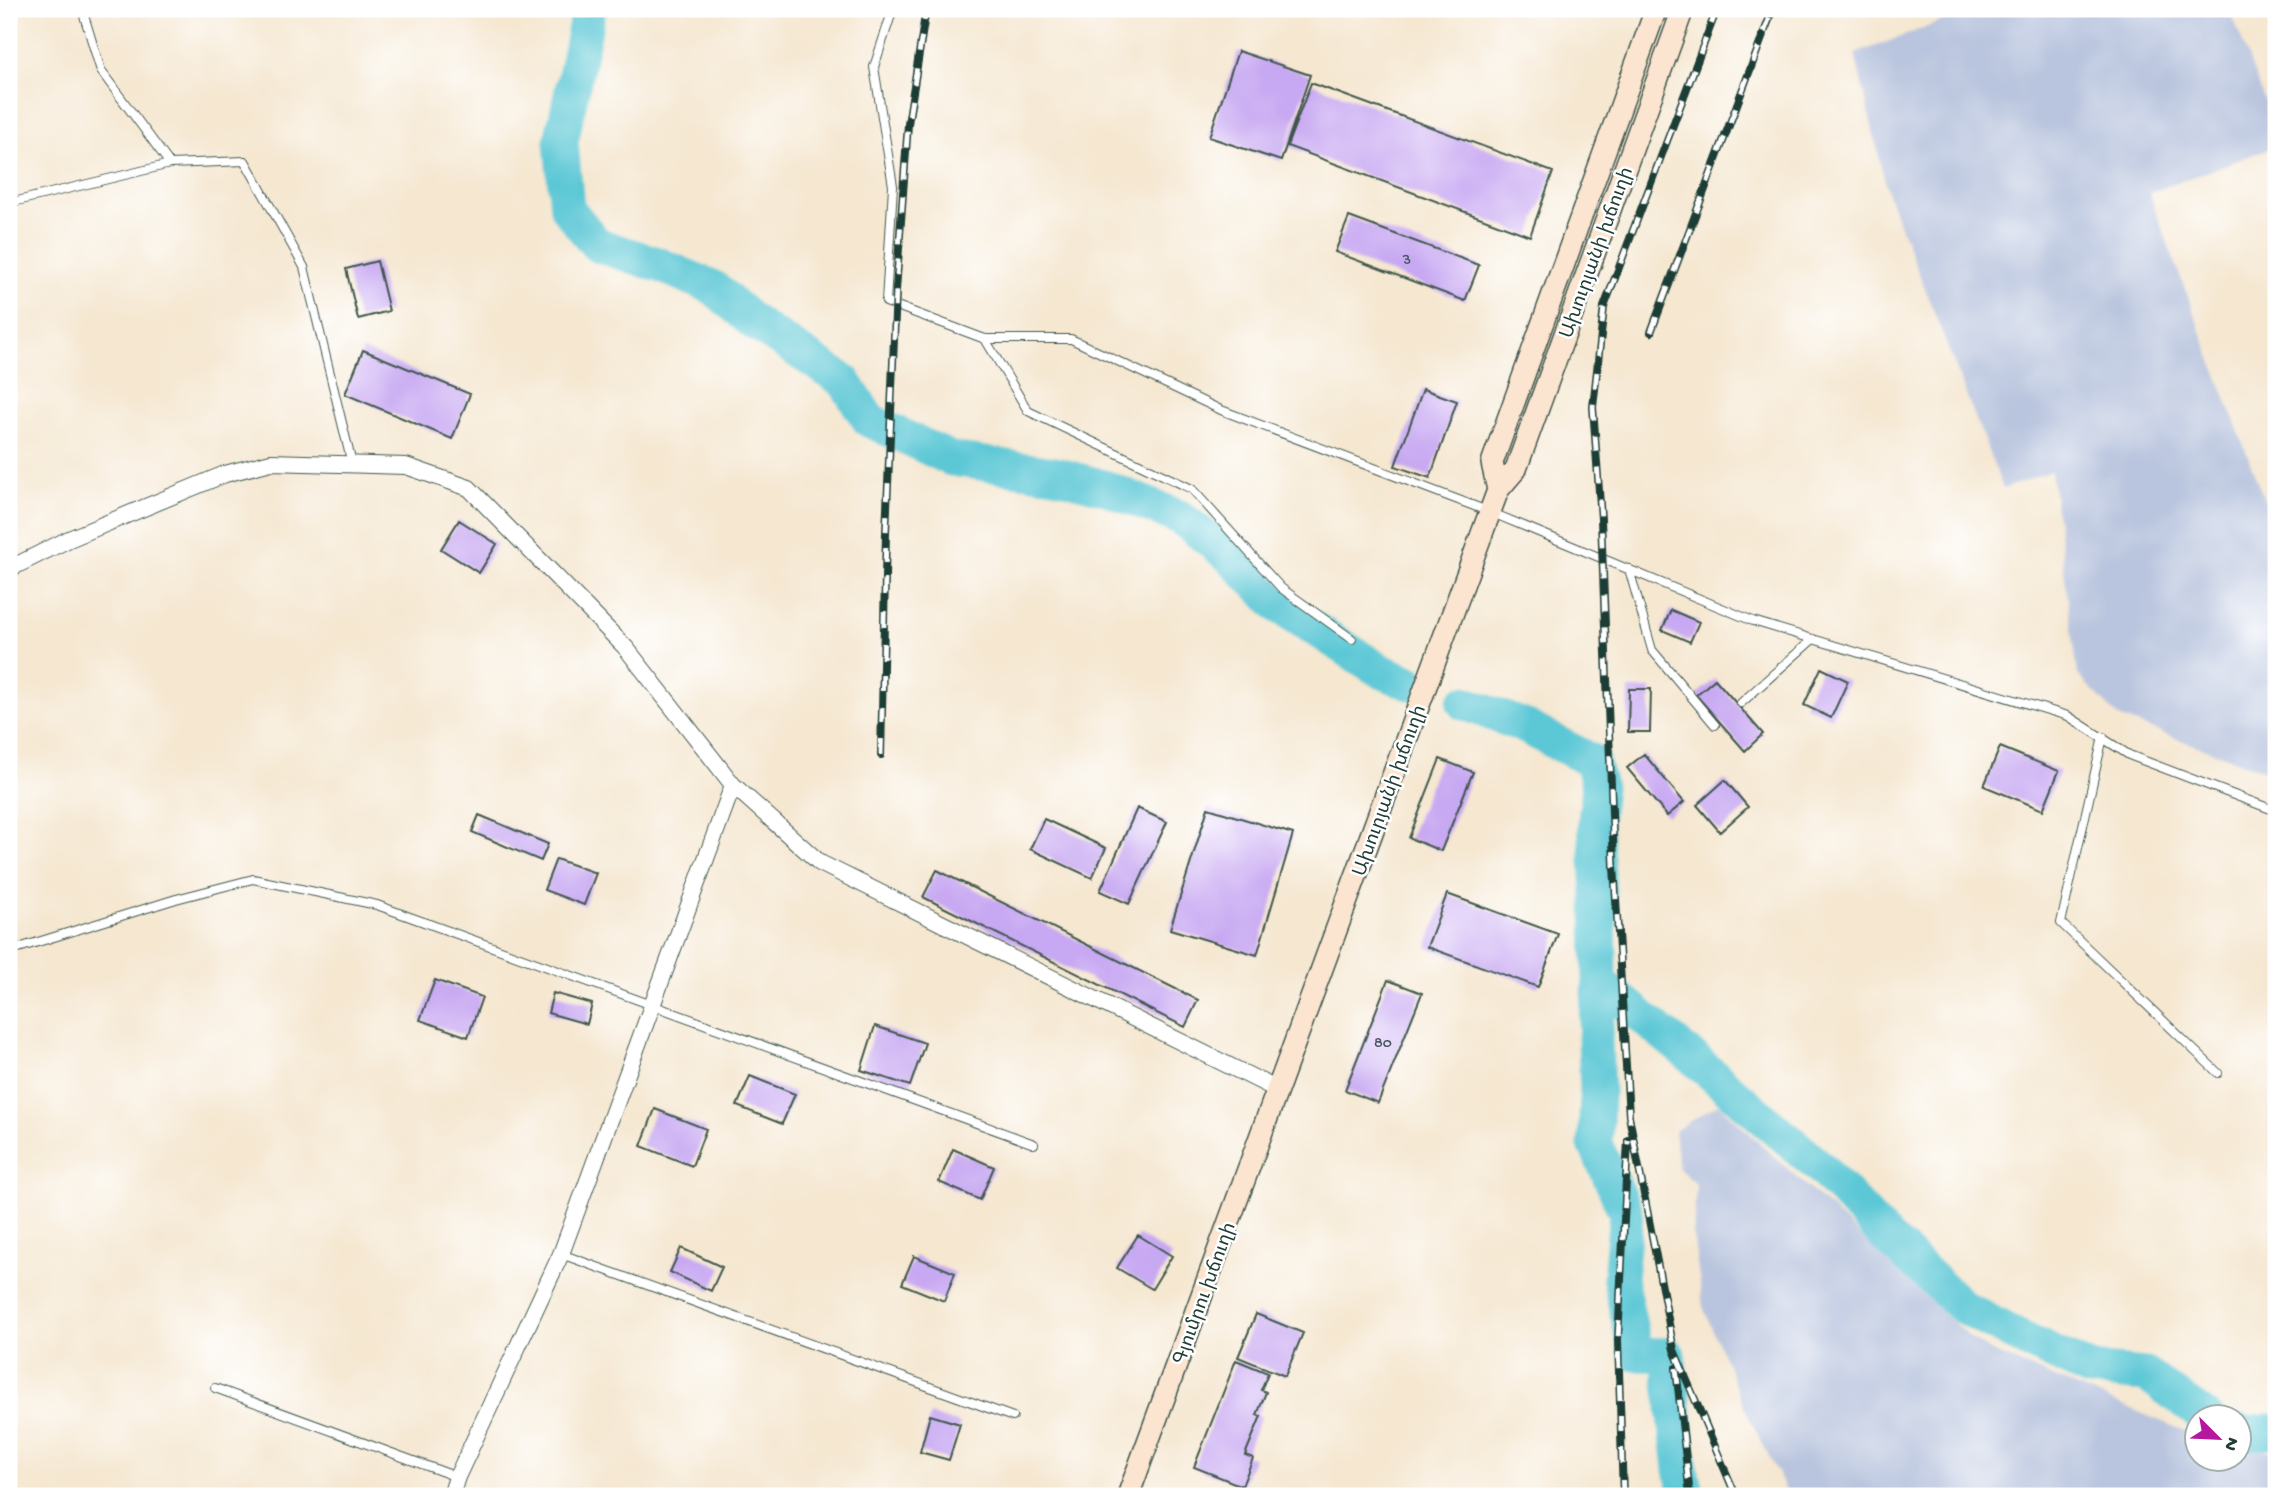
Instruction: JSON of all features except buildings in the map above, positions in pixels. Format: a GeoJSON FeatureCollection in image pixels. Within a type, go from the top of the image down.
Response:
{"type":"FeatureCollection","features":[{"type":"Feature","properties":{"kind":"main road","name":"Ախուրյանի խճուղի"},"geometry":{"type":"LineString","coordinates":[[1498,490],[1492,463],[1656,9]]}},
{"type":"Feature","properties":{"kind":"main road","name":"Ախուրյանի խճուղի"},"geometry":{"type":"LineString","coordinates":[[1278,1090],[1498,490],[1517,469],[1684,9]]}},
{"type":"Feature","properties":{"kind":"main road","name":"Գյումրու խճուղի"},"geometry":{"type":"LineString","coordinates":[[1128,1496],[1278,1090]]}},
{"type":"Feature","properties":{"kind":"street"},"geometry":{"type":"LineString","coordinates":[[9,569],[69,539],[225,474],[271,462],[407,466],[469,488],[626,648],[733,785],[820,863],[1278,1090]]}},
{"type":"Feature","properties":{"kind":"street"},"geometry":{"type":"LineString","coordinates":[[451,1496],[457,1477],[561,1254],[733,785]]}},
{"type":"Feature","properties":{"kind":"lane"},"geometry":{"type":"LineString","coordinates":[[82,9],[101,71],[170,164]]}},
{"type":"Feature","properties":{"kind":"lane"},"geometry":{"type":"LineString","coordinates":[[893,9],[874,67],[893,186],[886,302],[985,339],[1071,339],[1221,410],[1490,512],[1753,621],[2068,716],[2129,755],[2276,811]]}},
{"type":"Feature","properties":{"kind":"lane"},"geometry":{"type":"LineString","coordinates":[[9,202],[170,164],[246,161],[304,267],[352,464]]}},
{"type":"Feature","properties":{"kind":"lane"},"geometry":{"type":"LineString","coordinates":[[985,339],[1028,411],[1192,489],[1281,588],[1352,639]]}},
{"type":"Feature","properties":{"kind":"lane"},"geometry":{"type":"LineString","coordinates":[[1629,569],[1652,650],[1715,725]]}},
{"type":"Feature","properties":{"kind":"lane"},"geometry":{"type":"LineString","coordinates":[[1741,703],[1813,639]]}},
{"type":"Feature","properties":{"kind":"lane"},"geometry":{"type":"LineString","coordinates":[[2102,737],[2060,922],[2218,1073]]}},
{"type":"Feature","properties":{"kind":"lane"},"geometry":{"type":"LineString","coordinates":[[9,951],[176,899],[253,879],[377,905],[1034,1144]]}},
{"type":"Feature","properties":{"kind":"lane"},"geometry":{"type":"LineString","coordinates":[[561,1254],[1013,1417]]}},
{"type":"Feature","properties":{"kind":"lane"},"geometry":{"type":"LineString","coordinates":[[215,1388],[457,1477]]}},
{"type":"Feature","properties":{"kind":"shaded area"},"geometry":{"type":"Polygon","coordinates":[[[1943,9],[2230,9],[2276,131],[2276,146],[2149,193],[2276,531],[2276,775],[2118,717],[2078,675],[2051,471],[2003,489],[1888,195],[1855,54],[1945,20],[1943,9]]]}},
{"type":"Feature","properties":{"kind":"shaded area"},"geometry":{"type":"Polygon","coordinates":[[[1718,1104],[1970,1338],[1992,1352],[2184,1431],[2184,1474],[2254,1474],[2254,1448],[2276,1453],[2276,1496],[1789,1496],[1747,1413],[1703,1307],[1693,1234],[1696,1184],[1678,1168],[1674,1131],[1718,1104]]]}},
{"type":"Feature","properties":{"kind":"waterway"},"geometry":{"type":"LineString","coordinates":[[589,9],[561,142],[567,208],[597,245],[660,265],[714,288],[753,322],[844,381],[869,420],[951,459],[1055,474],[1107,488],[1181,518],[1227,554],[1279,606],[1381,671],[1410,683]]}},
{"type":"Feature","properties":{"kind":"waterway"},"geometry":{"type":"LineString","coordinates":[[1464,703],[1524,726],[1592,761],[1599,787],[1595,821],[1600,983],[1595,1038],[1595,1144],[1626,1213],[1620,1279],[1636,1354],[1668,1355],[1681,1469],[1688,1496]]}},
{"type":"Feature","properties":{"kind":"waterway"},"geometry":{"type":"LineString","coordinates":[[1600,983],[1693,1058],[1820,1167],[1883,1234],[1963,1307],[2016,1336],[2090,1370],[2146,1375],[2187,1404]]}},
{"type":"Feature","properties":{"kind":"waterway"},"geometry":{"type":"LineString","coordinates":[[2254,1432],[2276,1430]]}},
{"type":"Feature","properties":{"kind":"railway"},"geometry":{"type":"LineString","coordinates":[[881,755],[886,533],[896,290],[908,124],[926,9]]}},
{"type":"Feature","properties":{"kind":"railway"},"geometry":{"type":"LineString","coordinates":[[1717,9],[1604,307],[1593,407],[1601,519],[1614,866],[1629,1116],[1674,1350],[1736,1496]]}},
{"type":"Feature","properties":{"kind":"railway"},"geometry":{"type":"LineString","coordinates":[[1651,332],[1773,9]]}},
{"type":"Feature","properties":{"kind":"railway"},"geometry":{"type":"LineString","coordinates":[[1623,1496],[1618,1340],[1628,1140]]}},
{"type":"Feature","properties":{"kind":"railway"},"geometry":{"type":"LineString","coordinates":[[1676,1368],[1690,1496]]}}]}
